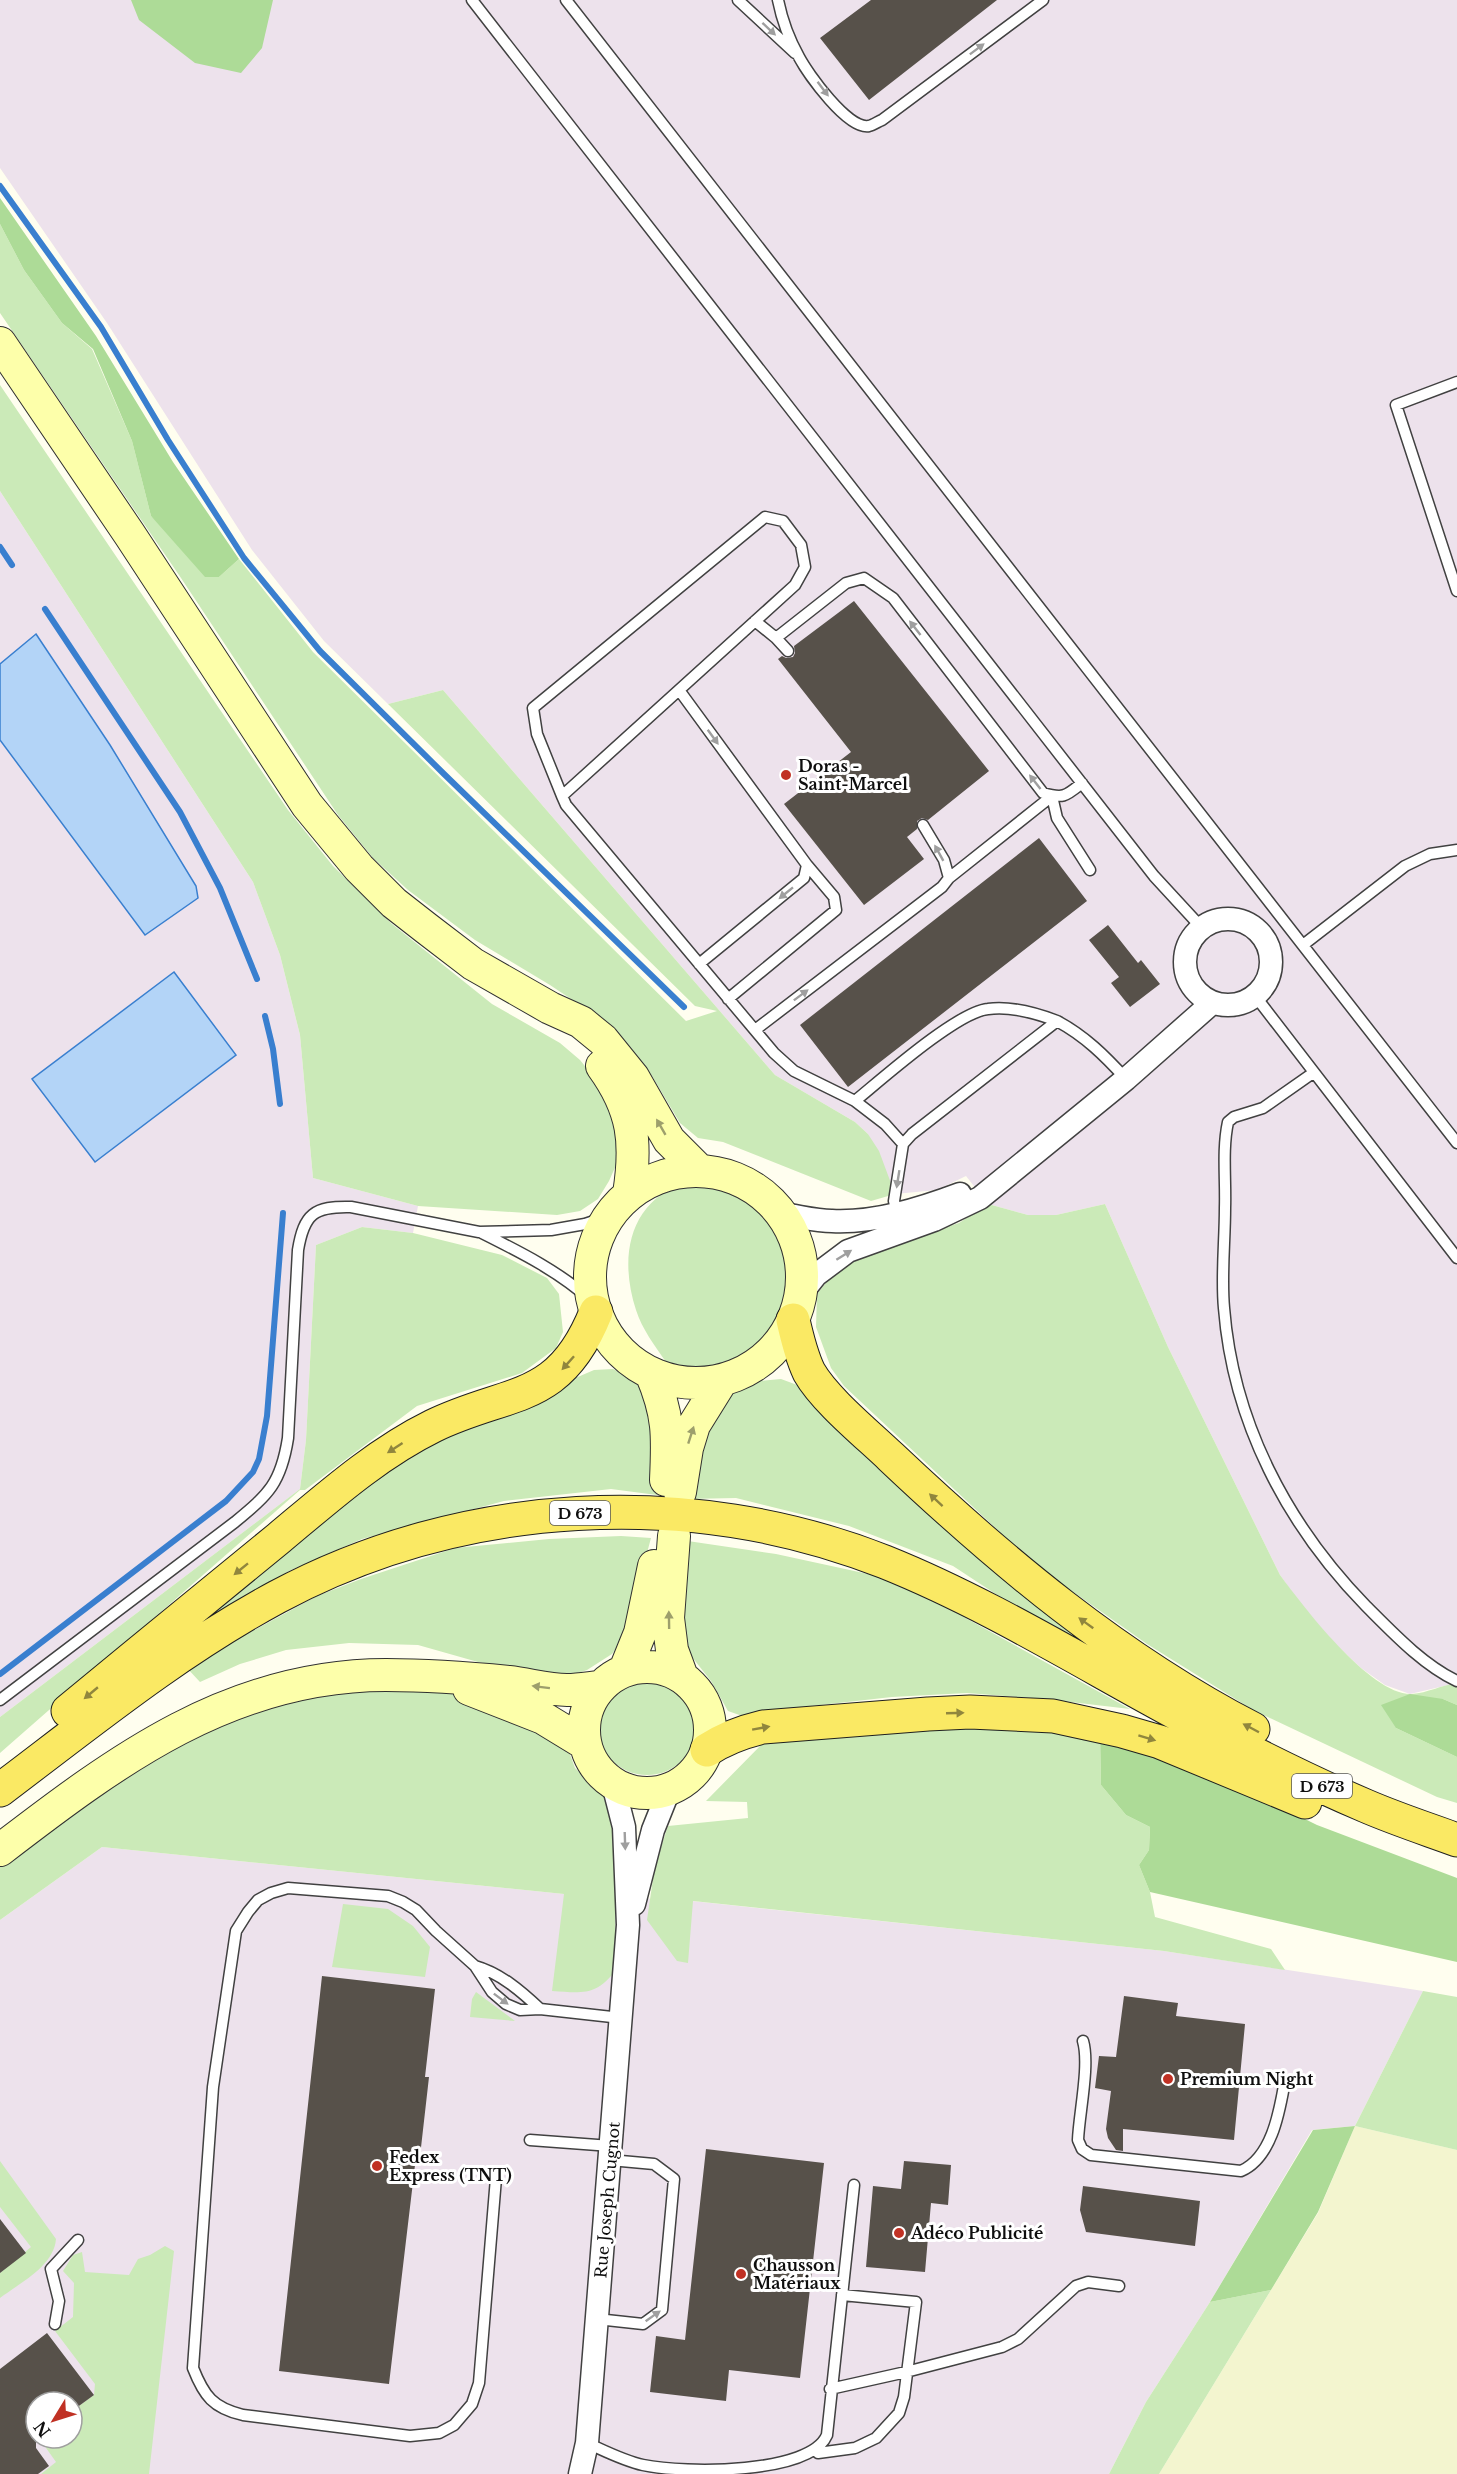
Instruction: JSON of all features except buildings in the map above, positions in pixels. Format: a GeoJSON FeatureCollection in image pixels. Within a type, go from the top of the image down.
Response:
{"type":"FeatureCollection","features":[{"type":"Feature","properties":{"kind":"main road"},"geometry":{"type":"LineString","coordinates":[[0,343],[130,535],[307,805],[337,842],[394,903],[474,964],[550,1008],[581,1022],[603,1040],[633,1077],[669,1140],[700,1171]]}},
{"type":"Feature","properties":{"kind":"main road"},"geometry":{"type":"LineString","coordinates":[[550,1008],[614,1082],[630,1122],[634,1143],[634,1162],[619,1205],[598,1236],[591,1257],[590,1280],[594,1307],[605,1332],[617,1348],[633,1362],[651,1373],[686,1383],[722,1380],[740,1374],[772,1352],[784,1337],[797,1307],[802,1273],[799,1252],[792,1232],[781,1214],[765,1197],[745,1183],[723,1174],[700,1171],[662,1176],[619,1205]]}},
{"type":"Feature","properties":{"kind":"main road"},"geometry":{"type":"LineString","coordinates":[[0,1767],[368,1466],[433,1426],[524,1394],[559,1373],[575,1355],[588,1333],[594,1307]]}},
{"type":"Feature","properties":{"kind":"main road"},"geometry":{"type":"LineString","coordinates":[[797,1307],[803,1358],[810,1373],[824,1391],[943,1506],[1049,1596],[1139,1660],[1243,1724],[1349,1777],[1457,1821]]}},
{"type":"Feature","properties":{"kind":"main road"},"geometry":{"type":"LineString","coordinates":[[651,1373],[666,1413],[673,1491],[694,1425],[722,1380]]}},
{"type":"Feature","properties":{"kind":"main road","name":"D 673"},"geometry":{"type":"LineString","coordinates":[[0,1790],[144,1680],[207,1637],[280,1596],[358,1560],[435,1535],[513,1518],[578,1513],[648,1512],[746,1523],[813,1537],[886,1562],[962,1598],[1191,1721],[1303,1778],[1370,1808],[1457,1840]]}},
{"type":"Feature","properties":{"kind":"main road"},"geometry":{"type":"LineString","coordinates":[[625,1670],[640,1634],[667,1534],[668,1618],[672,1650],[682,1677]]}},
{"type":"Feature","properties":{"kind":"main road"},"geometry":{"type":"LineString","coordinates":[[645,1666],[664,1668],[682,1677],[704,1701],[709,1717],[710,1734],[707,1750],[699,1767],[686,1781],[669,1790],[650,1794],[631,1791],[613,1784],[600,1773],[590,1759],[584,1743],[584,1723],[588,1704],[599,1687],[611,1677],[625,1670],[645,1666]]}},
{"type":"Feature","properties":{"kind":"main road"},"geometry":{"type":"LineString","coordinates":[[0,1850],[113,1766],[166,1734],[220,1709],[279,1689],[313,1682],[385,1675],[509,1682],[567,1690],[599,1687]]}},
{"type":"Feature","properties":{"kind":"main road"},"geometry":{"type":"LineString","coordinates":[[437,1678],[543,1718],[584,1743]]}},
{"type":"Feature","properties":{"kind":"main road"},"geometry":{"type":"LineString","coordinates":[[707,1750],[740,1732],[780,1725],[969,1712],[1053,1716],[1087,1722],[1160,1742],[1316,1806],[1457,1845]]}},
{"type":"Feature","properties":{"kind":"street"},"geometry":{"type":"LineString","coordinates":[[1222,919],[1245,921],[1263,935],[1272,956],[1269,979],[1256,997],[1234,1006],[1212,1003],[1193,989],[1185,969],[1187,946],[1201,927],[1222,919]]}},
{"type":"Feature","properties":{"kind":"street"},"geometry":{"type":"LineString","coordinates":[[797,1307],[816,1275],[848,1251],[958,1210],[980,1198],[1126,1079],[1212,1003]]}},
{"type":"Feature","properties":{"kind":"street"},"geometry":{"type":"LineString","coordinates":[[781,1214],[832,1221],[870,1219],[936,1203],[1004,1179]]}},
{"type":"Feature","properties":{"kind":"street","name":"Rue Joseph Cugnot"},"geometry":{"type":"LineString","coordinates":[[580,2474],[587,2443],[628,1925],[624,1827],[613,1784]]}},
{"type":"Feature","properties":{"kind":"street","name":"Rue Joseph Cugnot"},"geometry":{"type":"LineString","coordinates":[[628,1925],[653,1830],[669,1790]]}},
{"type":"Feature","properties":{"kind":"lane"},"geometry":{"type":"LineString","coordinates":[[472,0],[1154,876],[1201,927]]}},
{"type":"Feature","properties":{"kind":"lane"},"geometry":{"type":"LineString","coordinates":[[566,0],[1457,1143]]}},
{"type":"Feature","properties":{"kind":"lane"},"geometry":{"type":"LineString","coordinates":[[738,0],[799,58],[840,111],[855,123],[869,126],[882,120],[1043,0]]}},
{"type":"Feature","properties":{"kind":"lane"},"geometry":{"type":"LineString","coordinates":[[778,0],[783,21],[799,58]]}},
{"type":"Feature","properties":{"kind":"lane"},"geometry":{"type":"LineString","coordinates":[[1457,382],[1396,405],[1457,591]]}},
{"type":"Feature","properties":{"kind":"lane"},"geometry":{"type":"LineString","coordinates":[[562,796],[795,585],[805,567],[801,545],[783,520],[765,517],[533,708],[537,734],[562,796],[566,805],[774,1053],[794,1071],[855,1101],[885,1124],[903,1144]]}},
{"type":"Feature","properties":{"kind":"lane"},"geometry":{"type":"LineString","coordinates":[[776,638],[846,583],[864,578],[893,598],[1043,793],[1065,796],[1082,783]]}},
{"type":"Feature","properties":{"kind":"lane"},"geometry":{"type":"LineString","coordinates":[[755,621],[788,651]]}},
{"type":"Feature","properties":{"kind":"lane"},"geometry":{"type":"LineString","coordinates":[[679,690],[807,866],[834,897],[836,910],[728,999]]}},
{"type":"Feature","properties":{"kind":"lane"},"geometry":{"type":"LineString","coordinates":[[1052,796],[1057,818],[1090,870]]}},
{"type":"Feature","properties":{"kind":"lane"},"geometry":{"type":"LineString","coordinates":[[755,1030],[942,887],[949,878],[1052,796]]}},
{"type":"Feature","properties":{"kind":"lane"},"geometry":{"type":"LineString","coordinates":[[923,825],[944,860],[949,878]]}},
{"type":"Feature","properties":{"kind":"lane"},"geometry":{"type":"LineString","coordinates":[[1303,945],[1405,866],[1430,854],[1457,850]]}},
{"type":"Feature","properties":{"kind":"lane"},"geometry":{"type":"LineString","coordinates":[[699,964],[804,878],[807,866]]}},
{"type":"Feature","properties":{"kind":"lane"},"geometry":{"type":"LineString","coordinates":[[1256,997],[1457,1258]]}},
{"type":"Feature","properties":{"kind":"lane"},"geometry":{"type":"LineString","coordinates":[[855,1101],[938,1035],[970,1014],[989,1008],[1036,1013],[1057,1021],[1074,1030],[1096,1047],[1126,1079]]}},
{"type":"Feature","properties":{"kind":"lane"},"geometry":{"type":"LineString","coordinates":[[897,1214],[894,1201],[903,1144],[912,1134],[1057,1021]]}},
{"type":"Feature","properties":{"kind":"lane"},"geometry":{"type":"LineString","coordinates":[[1313,1073],[1263,1108],[1228,1122],[1225,1137],[1223,1306],[1229,1354],[1240,1400],[1257,1445],[1278,1491],[1310,1540],[1342,1581],[1384,1625],[1426,1661],[1457,1681]]}},
{"type":"Feature","properties":{"kind":"lane"},"geometry":{"type":"LineString","coordinates":[[0,1700],[235,1522],[259,1502],[274,1485],[284,1464],[288,1438],[298,1250],[302,1230],[312,1215],[329,1207],[351,1207],[479,1232],[551,1230],[585,1224],[619,1205]]}},
{"type":"Feature","properties":{"kind":"lane"},"geometry":{"type":"LineString","coordinates":[[479,1232],[544,1264],[575,1286],[594,1307]]}},
{"type":"Feature","properties":{"kind":"lane"},"geometry":{"type":"LineString","coordinates":[[496,2178],[478,2383],[472,2404],[454,2425],[439,2433],[410,2436],[243,2415],[227,2412],[209,2400],[199,2385],[193,2368],[213,2087],[236,1931],[258,1900],[270,1893],[288,1888],[388,1896],[416,1910],[435,1931],[475,1966],[492,1992],[506,2004],[520,2010],[540,2009],[621,2018]]}},
{"type":"Feature","properties":{"kind":"lane"},"geometry":{"type":"LineString","coordinates":[[475,1966],[502,1977],[540,2009]]}},
{"type":"Feature","properties":{"kind":"lane"},"geometry":{"type":"LineString","coordinates":[[1083,2041],[1085,2050],[1078,2140],[1082,2149],[1091,2155],[1241,2171],[1251,2167],[1265,2148],[1279,2116],[1284,2086]]}},
{"type":"Feature","properties":{"kind":"lane"},"geometry":{"type":"LineString","coordinates":[[530,2140],[611,2153],[654,2164],[674,2179],[662,2310],[643,2324],[597,2319]]}},
{"type":"Feature","properties":{"kind":"lane"},"geometry":{"type":"LineString","coordinates":[[818,2453],[824,2445],[826,2435],[854,2185]]}},
{"type":"Feature","properties":{"kind":"lane"},"geometry":{"type":"LineString","coordinates":[[55,2324],[59,2301],[51,2269],[78,2240]]}},
{"type":"Feature","properties":{"kind":"lane"},"geometry":{"type":"LineString","coordinates":[[830,2389],[982,2354],[1010,2343],[1035,2325],[1076,2286],[1088,2282],[1119,2286]]}},
{"type":"Feature","properties":{"kind":"lane"},"geometry":{"type":"LineString","coordinates":[[587,2443],[642,2465],[740,2474],[772,2471],[795,2464],[818,2453],[855,2448],[876,2438],[899,2413],[904,2397],[916,2302],[842,2295]]}},
{"type":"Feature","properties":{"kind":"shaded area"},"geometry":{"type":"Polygon","coordinates":[[[0,0],[1457,0],[1457,1683],[1410,1694],[1385,1685],[1361,1668],[1330,1639],[1302,1606],[1280,1575],[1168,1347],[1105,1204],[1056,1215],[1028,1215],[988,1204],[966,1176],[937,1190],[895,1194],[868,1134],[855,1122],[775,1075],[443,690],[388,704],[324,641],[252,550],[107,323],[0,168],[0,0]]]}},
{"type":"Feature","properties":{"kind":"shaded area"},"geometry":{"type":"Polygon","coordinates":[[[0,491],[253,882],[280,955],[300,1035],[313,1178],[418,1206],[413,1233],[362,1227],[316,1245],[306,1440],[300,1489],[0,1717],[0,491]]]}},
{"type":"Feature","properties":{"kind":"shaded area"},"geometry":{"type":"Polygon","coordinates":[[[102,1847],[564,1894],[692,1901],[1164,1951],[1423,1991],[1355,2126],[1312,2130],[1210,2302],[1146,2402],[1109,2474],[0,2474],[0,1920],[102,1847]]]}},
{"type":"Feature","properties":{"kind":"green space"},"geometry":{"type":"Polygon","coordinates":[[[131,0],[273,0],[262,48],[241,73],[195,63],[139,20],[131,0]]]}},
{"type":"Feature","properties":{"kind":"green space"},"geometry":{"type":"Polygon","coordinates":[[[0,198],[96,336],[173,462],[239,559],[219,577],[205,577],[151,516],[132,441],[93,349],[62,323],[24,270],[0,224],[0,198]]]}},
{"type":"Feature","properties":{"kind":"green space"},"geometry":{"type":"Polygon","coordinates":[[[0,224],[24,270],[62,323],[92,349],[132,441],[151,516],[219,577],[239,559],[313,652],[686,1021],[717,1011],[695,1006],[388,704],[443,690],[775,1075],[855,1122],[868,1134],[879,1151],[895,1194],[871,1201],[723,1142],[698,1138],[680,1123],[652,1076],[625,1041],[592,1013],[475,940],[408,890],[373,858],[338,815],[181,578],[0,313],[0,224]]]}},
{"type":"Feature","properties":{"kind":"green space"},"geometry":{"type":"Polygon","coordinates":[[[0,385],[288,810],[333,866],[392,924],[492,1004],[560,1043],[580,1060],[601,1086],[617,1117],[621,1154],[598,1199],[580,1211],[557,1215],[418,1206],[313,1178],[300,1035],[280,955],[253,882],[0,491],[0,385]]]}},
{"type":"Feature","properties":{"kind":"green space"},"geometry":{"type":"Polygon","coordinates":[[[689,1181],[722,1184],[753,1202],[771,1221],[782,1243],[787,1267],[786,1291],[779,1314],[766,1334],[748,1351],[725,1363],[703,1367],[666,1362],[649,1337],[636,1310],[628,1269],[629,1250],[642,1215],[653,1201],[669,1189],[689,1181]]]}},
{"type":"Feature","properties":{"kind":"green space"},"geometry":{"type":"Polygon","coordinates":[[[988,1204],[1028,1215],[1056,1215],[1105,1204],[1168,1347],[1280,1575],[1339,1647],[1377,1681],[1396,1691],[1412,1694],[1457,1683],[1457,1705],[1443,1699],[1396,1728],[1457,1757],[1457,1803],[1437,1797],[1253,1710],[1147,1644],[1035,1565],[844,1386],[831,1368],[816,1327],[817,1294],[833,1274],[872,1251],[959,1223],[988,1204]]]}},
{"type":"Feature","properties":{"kind":"green space"},"geometry":{"type":"Polygon","coordinates":[[[362,1227],[413,1233],[502,1255],[547,1278],[559,1294],[563,1332],[556,1348],[522,1373],[417,1406],[305,1490],[300,1490],[0,1753],[0,1717],[300,1489],[306,1440],[316,1245],[362,1227]]]}},
{"type":"Feature","properties":{"kind":"green space"},"geometry":{"type":"Polygon","coordinates":[[[613,1369],[640,1385],[653,1402],[658,1427],[657,1495],[611,1489],[504,1501],[362,1539],[289,1571],[173,1640],[408,1450],[594,1370],[613,1369]]]}},
{"type":"Feature","properties":{"kind":"green space"},"geometry":{"type":"Polygon","coordinates":[[[781,1379],[808,1389],[1170,1691],[1014,1606],[953,1566],[849,1526],[736,1498],[687,1499],[713,1403],[747,1382],[781,1379]]]}},
{"type":"Feature","properties":{"kind":"green space"},"geometry":{"type":"Polygon","coordinates":[[[621,1536],[651,1538],[621,1642],[612,1654],[587,1670],[569,1676],[478,1662],[418,1645],[349,1643],[286,1650],[240,1664],[200,1682],[186,1667],[317,1596],[455,1548],[549,1539],[621,1536]]]}},
{"type":"Feature","properties":{"kind":"green space"},"geometry":{"type":"Polygon","coordinates":[[[681,1540],[776,1554],[882,1577],[953,1611],[1130,1709],[967,1693],[892,1697],[784,1709],[745,1717],[728,1711],[711,1681],[688,1652],[676,1605],[681,1540]]]}},
{"type":"Feature","properties":{"kind":"green space"},"geometry":{"type":"Polygon","coordinates":[[[647,1675],[666,1679],[682,1690],[693,1706],[697,1725],[693,1744],[682,1760],[666,1771],[647,1775],[628,1771],[612,1760],[601,1744],[597,1725],[601,1706],[612,1690],[628,1679],[647,1675]]]}},
{"type":"Feature","properties":{"kind":"green space"},"geometry":{"type":"Polygon","coordinates":[[[340,1684],[406,1686],[467,1696],[567,1746],[575,1768],[604,1796],[616,1833],[615,1971],[608,1979],[595,1989],[588,1991],[552,1991],[564,1894],[102,1847],[0,1920],[0,1861],[119,1774],[247,1709],[340,1684]]]}},
{"type":"Feature","properties":{"kind":"green space"},"geometry":{"type":"Polygon","coordinates":[[[1410,1694],[1443,1699],[1457,1705],[1457,1757],[1396,1728],[1381,1705],[1410,1694]]]}},
{"type":"Feature","properties":{"kind":"green space"},"geometry":{"type":"Polygon","coordinates":[[[942,1720],[1100,1732],[1101,1785],[1126,1815],[1150,1827],[1149,1850],[1139,1865],[1150,1892],[1155,1917],[1271,1949],[1285,1970],[1164,1951],[693,1901],[688,1963],[677,1961],[647,1920],[655,1865],[668,1826],[748,1818],[747,1802],[706,1801],[763,1743],[942,1720]]]}},
{"type":"Feature","properties":{"kind":"green space"},"geometry":{"type":"Polygon","coordinates":[[[1100,1732],[1180,1757],[1317,1825],[1457,1878],[1457,1962],[1150,1892],[1139,1865],[1149,1850],[1150,1827],[1126,1815],[1101,1785],[1100,1732]]]}},
{"type":"Feature","properties":{"kind":"green space"},"geometry":{"type":"Polygon","coordinates":[[[343,1904],[388,1909],[413,1926],[430,1947],[425,1977],[332,1967],[343,1904]]]}},
{"type":"Feature","properties":{"kind":"green space"},"geometry":{"type":"Polygon","coordinates":[[[1423,1991],[1457,1997],[1457,2150],[1355,2126],[1423,1991]]]}},
{"type":"Feature","properties":{"kind":"green space"},"geometry":{"type":"Polygon","coordinates":[[[476,1992],[515,2021],[470,2017],[472,1999],[476,1992]]]}},
{"type":"Feature","properties":{"kind":"green space"},"geometry":{"type":"Polygon","coordinates":[[[1355,2126],[1457,2150],[1457,2474],[1159,2474],[1318,2213],[1355,2126]]]}},
{"type":"Feature","properties":{"kind":"green space"},"geometry":{"type":"Polygon","coordinates":[[[1355,2126],[1318,2212],[1271,2290],[1210,2302],[1313,2130],[1355,2126]]]}},
{"type":"Feature","properties":{"kind":"green space"},"geometry":{"type":"Polygon","coordinates":[[[0,2161],[56,2239],[54,2249],[43,2266],[0,2298],[0,2273],[31,2247],[0,2207],[0,2161]]]}},
{"type":"Feature","properties":{"kind":"green space"},"geometry":{"type":"Polygon","coordinates":[[[165,2246],[174,2251],[149,2474],[41,2474],[56,2462],[48,2450],[84,2450],[84,2402],[94,2395],[95,2384],[55,2331],[73,2317],[74,2283],[63,2271],[73,2255],[82,2252],[85,2272],[129,2275],[138,2259],[165,2246]]]}},
{"type":"Feature","properties":{"kind":"green space"},"geometry":{"type":"Polygon","coordinates":[[[1271,2290],[1159,2474],[1109,2474],[1146,2402],[1210,2302],[1271,2290]]]}},
{"type":"Feature","properties":{"kind":"water"},"geometry":{"type":"Polygon","coordinates":[[[36,634],[110,745],[196,886],[198,898],[145,935],[0,740],[0,664],[36,634]]]}},
{"type":"Feature","properties":{"kind":"water"},"geometry":{"type":"Polygon","coordinates":[[[174,972],[236,1055],[95,1162],[32,1079],[174,972]]]}},
{"type":"Feature","properties":{"kind":"waterway"},"geometry":{"type":"LineString","coordinates":[[0,186],[101,327],[168,440],[244,558],[320,651],[684,1007]]}},
{"type":"Feature","properties":{"kind":"waterway"},"geometry":{"type":"LineString","coordinates":[[0,547],[12,565]]}},
{"type":"Feature","properties":{"kind":"waterway"},"geometry":{"type":"LineString","coordinates":[[45,609],[180,812],[220,888],[257,979]]}},
{"type":"Feature","properties":{"kind":"waterway"},"geometry":{"type":"LineString","coordinates":[[265,1016],[273,1049],[280,1104]]}},
{"type":"Feature","properties":{"kind":"waterway"},"geometry":{"type":"LineString","coordinates":[[0,1674],[226,1501],[253,1472],[259,1459],[267,1416],[283,1213]]}},
{"type":"Feature","properties":{"kind":"place","name":"Doras - Saint-Marcel"},"geometry":{"type":"Point","coordinates":[786,775]}},
{"type":"Feature","properties":{"kind":"place","name":"Premium Night"},"geometry":{"type":"Point","coordinates":[1168,2079]}},
{"type":"Feature","properties":{"kind":"place","name":"Fedex Express (TNT)"},"geometry":{"type":"Point","coordinates":[377,2166]}},
{"type":"Feature","properties":{"kind":"place","name":"Adéco Publicité"},"geometry":{"type":"Point","coordinates":[899,2233]}},
{"type":"Feature","properties":{"kind":"place","name":"Chausson Matériaux"},"geometry":{"type":"Point","coordinates":[741,2274]}}]}
